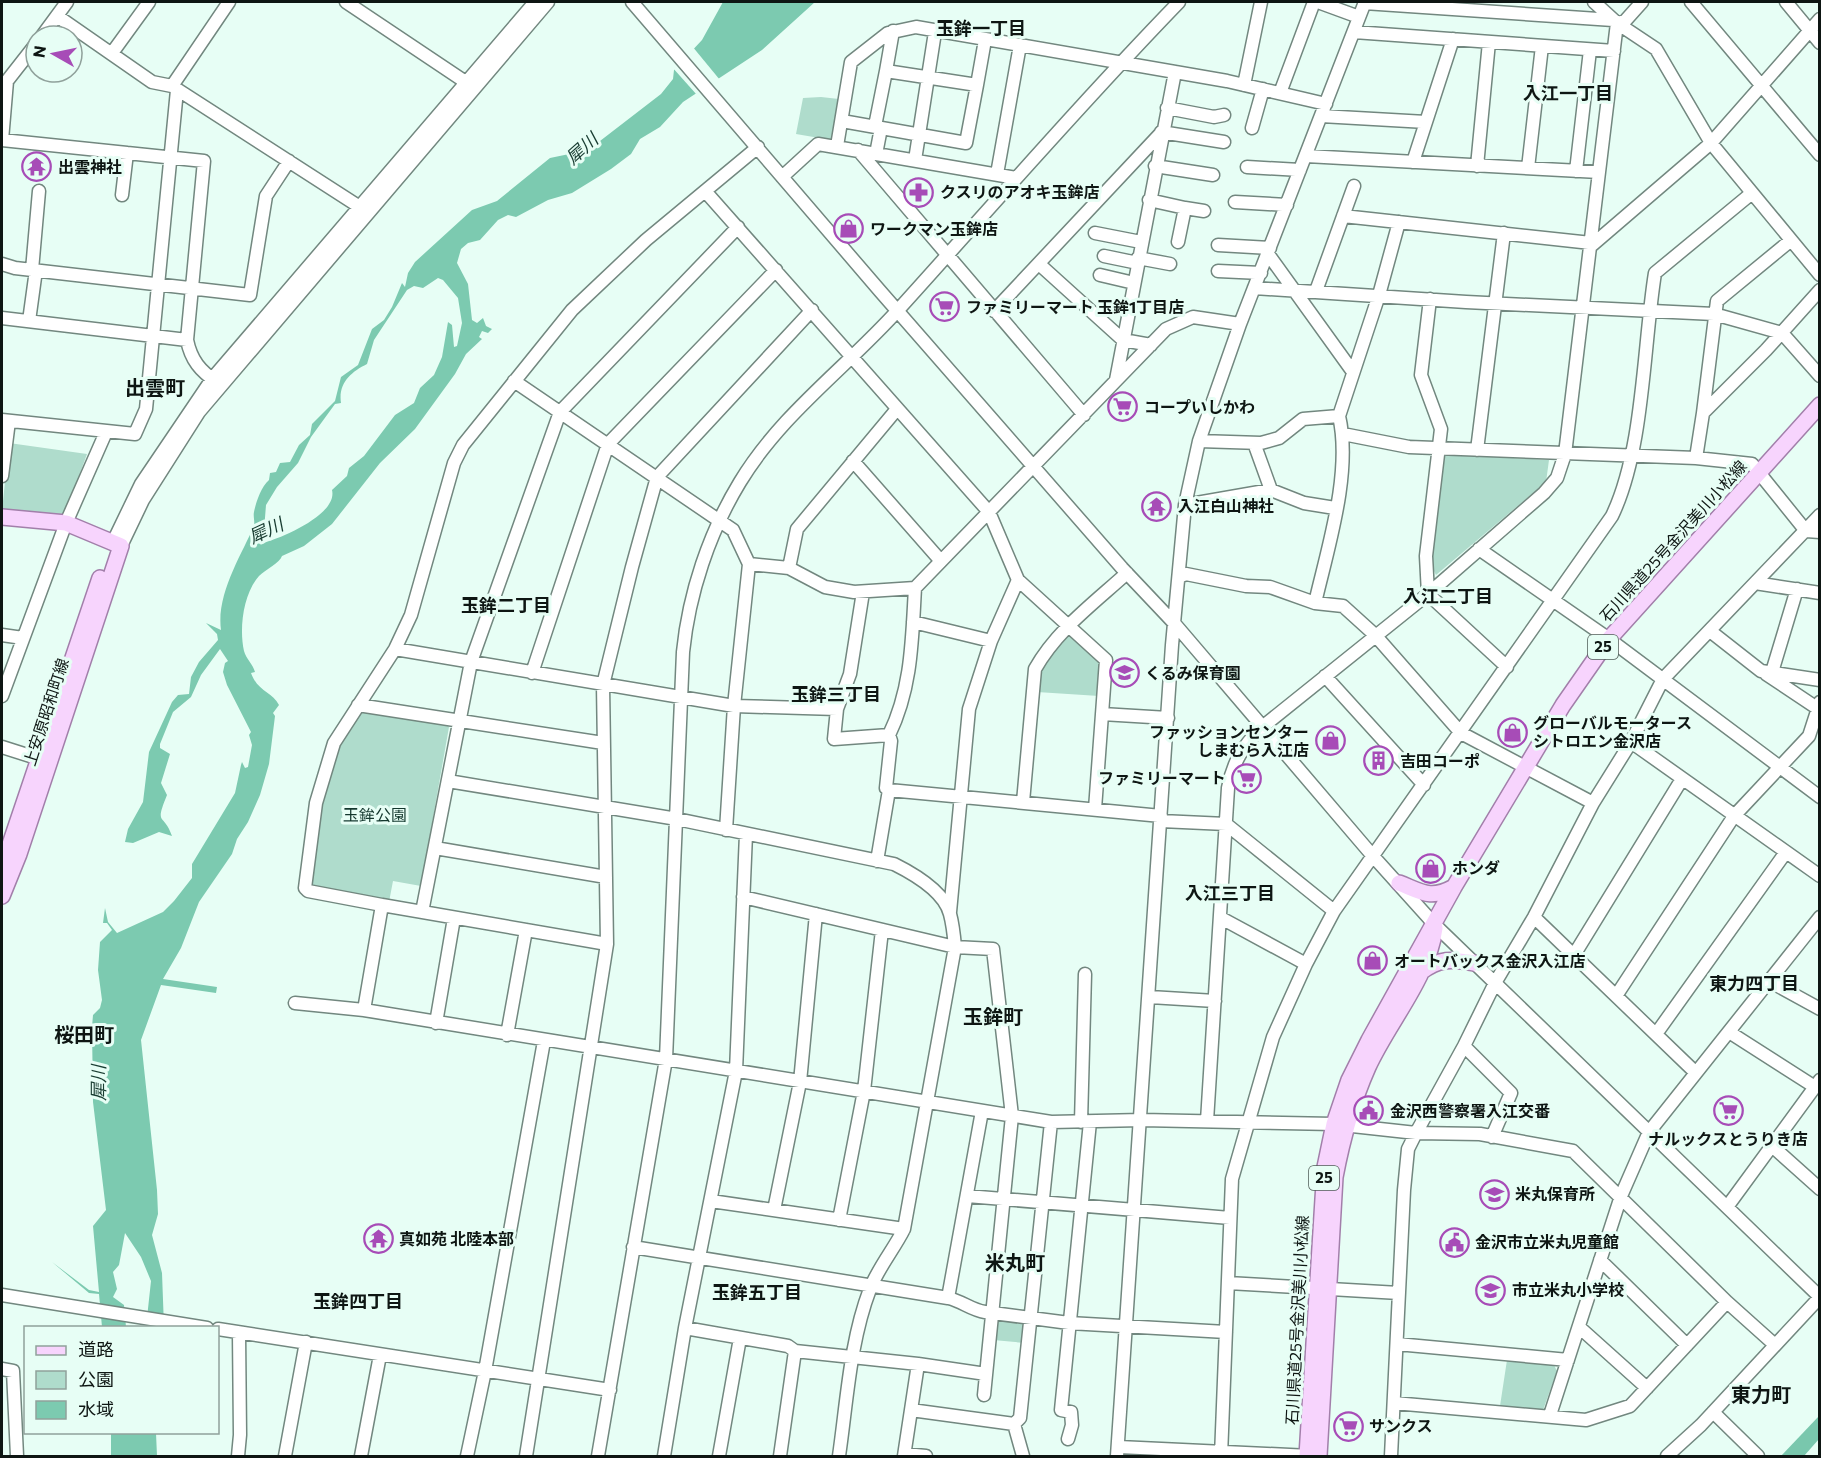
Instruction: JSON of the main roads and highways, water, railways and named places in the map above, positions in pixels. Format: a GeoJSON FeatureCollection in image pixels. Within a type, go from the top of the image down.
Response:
{"type":"FeatureCollection","features":[{"type":"Feature","properties":{"kind":"main road","name":"石川県道25号金沢美川小松線"},"geometry":{"type":"LineString","coordinates":[[1319,1456],[1325,1167],[1340,1124],[1354,1070],[1454,887],[1563,705],[1609,639],[1820,405]]}},
{"type":"Feature","properties":{"kind":"main road","name":"上安原昭和町線"},"geometry":{"type":"LineString","coordinates":[[2,517],[66,523],[117,544],[44,761],[2,896]]}},
{"type":"Feature","properties":{"kind":"main road","name":"上安原昭和町線"},"geometry":{"type":"LineString","coordinates":[[2,868],[44,761]]}},
{"type":"Feature","properties":{"kind":"main road"},"geometry":{"type":"LineString","coordinates":[[1399,883],[1426,894],[1436,895],[1454,887]]}},
{"type":"Feature","properties":{"kind":"main road","name":"石川県道25号金沢美川小松線"},"geometry":{"type":"LineString","coordinates":[[1340,1124],[1368,1067],[1421,972],[1432,948],[1435,925]]}},
{"type":"Feature","properties":{"kind":"main road"},"geometry":{"type":"LineString","coordinates":[[1421,972],[1434,963],[1448,959],[1473,963]]}},
{"type":"Feature","properties":{"kind":"main road","name":"石川県道25号金沢美川小松線"},"geometry":{"type":"LineString","coordinates":[[1308,1456],[1323,1289]]}},
{"type":"Feature","properties":{"kind":"water","name":"犀川"},"geometry":{"type":"Polygon","coordinates":[[[723,2],[815,2],[762,50],[683,102],[660,127],[640,139],[631,154],[611,169],[572,193],[548,200],[516,217],[508,215],[498,220],[480,240],[468,243],[461,249],[457,263],[468,284],[472,320],[477,323],[483,318],[486,326],[492,329],[488,333],[482,331],[479,337],[482,339],[466,354],[455,374],[415,429],[380,463],[332,524],[304,546],[282,556],[279,561],[259,576],[249,592],[242,622],[244,651],[254,669],[255,672],[251,673],[257,684],[279,705],[273,713],[275,716],[269,764],[260,795],[248,822],[237,839],[232,854],[199,902],[181,948],[163,979],[217,987],[216,993],[161,985],[141,1040],[157,1190],[158,1214],[152,1235],[162,1273],[164,1326],[146,1326],[151,1281],[141,1257],[125,1233],[119,1265],[113,1272],[117,1289],[113,1297],[124,1305],[126,1326],[102,1326],[99,1294],[89,1293],[52,1262],[89,1290],[99,1292],[93,1226],[106,1210],[93,1102],[92,1027],[93,1015],[100,1008],[102,1000],[98,970],[100,942],[112,930],[107,923],[103,923],[105,908],[108,922],[117,933],[163,912],[192,878],[192,864],[235,793],[242,762],[245,768],[248,767],[252,745],[249,735],[251,732],[227,685],[223,672],[225,663],[228,661],[220,649],[201,675],[191,697],[173,712],[160,744],[160,748],[170,754],[161,783],[167,795],[161,816],[172,836],[159,832],[133,843],[125,842],[128,829],[143,802],[149,752],[172,702],[178,695],[189,694],[191,677],[199,662],[218,640],[217,634],[206,623],[221,630],[222,602],[254,526],[254,512],[259,495],[269,480],[270,473],[276,472],[280,463],[290,462],[299,445],[310,435],[312,424],[335,401],[341,377],[358,365],[372,329],[384,320],[402,283],[405,287],[408,273],[415,262],[472,210],[497,201],[550,158],[574,153],[600,141],[661,94],[673,79],[674,70],[702,40],[723,2]],[[438,278],[423,288],[414,286],[407,290],[374,340],[367,364],[347,379],[342,390],[341,403],[335,404],[311,437],[298,463],[277,487],[266,505],[263,543],[283,536],[318,516],[332,499],[332,490],[347,476],[349,468],[364,456],[395,415],[414,403],[420,388],[434,375],[442,357],[448,322],[452,325],[454,347],[457,346],[462,323],[458,298],[443,280],[438,278]]]}},
{"type":"Feature","properties":{"kind":"water"},"geometry":{"type":"Polygon","coordinates":[[[111,1434],[156,1434],[157,1456],[111,1456],[111,1434]]]}},
{"type":"Feature","properties":{"kind":"place","name":"出雲神社"},"geometry":{"type":"Point","coordinates":[37,167]}},
{"type":"Feature","properties":{"kind":"place","name":"クスリのアオキ玉鉾店"},"geometry":{"type":"Point","coordinates":[919,192]}},
{"type":"Feature","properties":{"kind":"place","name":"ワークマン玉鉾店"},"geometry":{"type":"Point","coordinates":[849,229]}},
{"type":"Feature","properties":{"kind":"place","name":"ファミリーマート 玉鉾1丁目店"},"geometry":{"type":"Point","coordinates":[945,307]}},
{"type":"Feature","properties":{"kind":"place","name":"コープいしかわ"},"geometry":{"type":"Point","coordinates":[1123,407]}},
{"type":"Feature","properties":{"kind":"place","name":"入江白山神社"},"geometry":{"type":"Point","coordinates":[1157,506]}},
{"type":"Feature","properties":{"kind":"place","name":"くるみ保育園"},"geometry":{"type":"Point","coordinates":[1124,673]}},
{"type":"Feature","properties":{"kind":"place","name":"グローバルモータース シトロエン金沢店"},"geometry":{"type":"Point","coordinates":[1512,732]}},
{"type":"Feature","properties":{"kind":"place","name":"ファッションセンター しまむら入江店"},"geometry":{"type":"Point","coordinates":[1330,741]}},
{"type":"Feature","properties":{"kind":"place","name":"吉田コーポ"},"geometry":{"type":"Point","coordinates":[1379,761]}},
{"type":"Feature","properties":{"kind":"place","name":"ファミリーマート"},"geometry":{"type":"Point","coordinates":[1247,778]}},
{"type":"Feature","properties":{"kind":"place","name":"ホンダ"},"geometry":{"type":"Point","coordinates":[1431,868]}},
{"type":"Feature","properties":{"kind":"place","name":"オートバックス金沢入江店"},"geometry":{"type":"Point","coordinates":[1373,961]}},
{"type":"Feature","properties":{"kind":"place","name":"金沢西警察署入江交番"},"geometry":{"type":"Point","coordinates":[1369,1111]}},
{"type":"Feature","properties":{"kind":"place","name":"ナルックスとうりき店"},"geometry":{"type":"Point","coordinates":[1728,1111]}},
{"type":"Feature","properties":{"kind":"place","name":"米丸保育所"},"geometry":{"type":"Point","coordinates":[1494,1194]}},
{"type":"Feature","properties":{"kind":"place","name":"真如苑 北陸本部"},"geometry":{"type":"Point","coordinates":[378,1239]}},
{"type":"Feature","properties":{"kind":"place","name":"金沢市立米丸児童館"},"geometry":{"type":"Point","coordinates":[1454,1242]}},
{"type":"Feature","properties":{"kind":"place","name":"市立米丸小学校"},"geometry":{"type":"Point","coordinates":[1491,1290]}},
{"type":"Feature","properties":{"kind":"place","name":"サンクス"},"geometry":{"type":"Point","coordinates":[1348,1426]}},
{"type":"Feature","properties":{"kind":"district","name":"玉鉾一丁目"},"geometry":{"type":"Point","coordinates":[981,29]}},
{"type":"Feature","properties":{"kind":"district","name":"入江一丁目"},"geometry":{"type":"Point","coordinates":[1568,94]}},
{"type":"Feature","properties":{"kind":"district","name":"出雲町"},"geometry":{"type":"Point","coordinates":[155,388]}},
{"type":"Feature","properties":{"kind":"district","name":"入江二丁目"},"geometry":{"type":"Point","coordinates":[1448,597]}},
{"type":"Feature","properties":{"kind":"district","name":"玉鉾二丁目"},"geometry":{"type":"Point","coordinates":[506,606]}},
{"type":"Feature","properties":{"kind":"district","name":"玉鉾三丁目"},"geometry":{"type":"Point","coordinates":[836,695]}},
{"type":"Feature","properties":{"kind":"district","name":"入江三丁目"},"geometry":{"type":"Point","coordinates":[1230,894]}},
{"type":"Feature","properties":{"kind":"district","name":"東力四丁目"},"geometry":{"type":"Point","coordinates":[1754,984]}},
{"type":"Feature","properties":{"kind":"district","name":"玉鉾町"},"geometry":{"type":"Point","coordinates":[993,1017]}},
{"type":"Feature","properties":{"kind":"district","name":"桜田町"},"geometry":{"type":"Point","coordinates":[84,1035]}},
{"type":"Feature","properties":{"kind":"district","name":"米丸町"},"geometry":{"type":"Point","coordinates":[1015,1263]}},
{"type":"Feature","properties":{"kind":"district","name":"玉鉾五丁目"},"geometry":{"type":"Point","coordinates":[757,1293]}},
{"type":"Feature","properties":{"kind":"district","name":"玉鉾四丁目"},"geometry":{"type":"Point","coordinates":[358,1302]}},
{"type":"Feature","properties":{"kind":"district","name":"東力町"},"geometry":{"type":"Point","coordinates":[1761,1395]}},
{"type":"Feature","properties":{"kind":"park label","name":"玉鉾公園"},"geometry":{"type":"Point","coordinates":[375,815]}}]}
